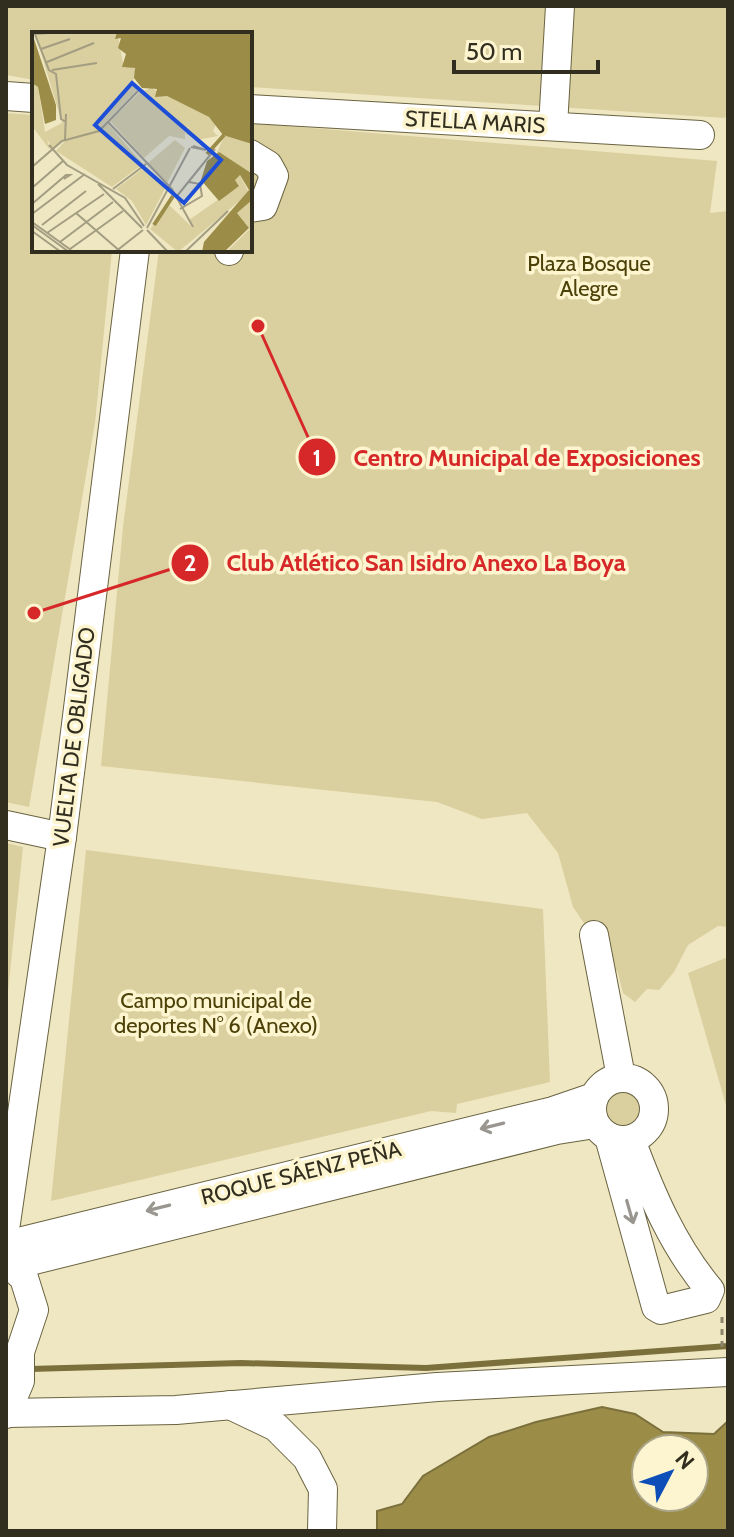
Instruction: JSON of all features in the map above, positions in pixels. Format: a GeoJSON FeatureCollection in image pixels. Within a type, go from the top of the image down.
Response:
{"type":"FeatureCollection","features":[{"type":"Feature","properties":{"kind":"street"},"geometry":{"type":"LineString","coordinates":[[553,126],[560,6]]}},
{"type":"Feature","properties":{"kind":"street"},"geometry":{"type":"LineString","coordinates":[[6,96],[32,98]]}},
{"type":"Feature","properties":{"kind":"street","name":"STELLA MARIS"},"geometry":{"type":"LineString","coordinates":[[252,109],[700,135]]}},
{"type":"Feature","properties":{"kind":"street"},"geometry":{"type":"LineString","coordinates":[[252,155],[268,165],[274,176],[263,206],[252,208]]}},
{"type":"Feature","properties":{"kind":"street","name":"VUELTA DE OBLIGADO"},"geometry":{"type":"LineString","coordinates":[[6,1223],[62,837],[135,252]]}},
{"type":"Feature","properties":{"kind":"street"},"geometry":{"type":"LineString","coordinates":[[6,825],[62,837]]}},
{"type":"Feature","properties":{"kind":"street"},"geometry":{"type":"LineString","coordinates":[[594,935],[621,1077],[635,1080],[646,1087],[653,1098],[655,1116],[647,1131],[607,1125]]}},
{"type":"Feature","properties":{"kind":"street","name":"ROQUE SÁENZ PEÑA"},"geometry":{"type":"LineString","coordinates":[[7,1258],[553,1111],[607,1125],[598,1089],[608,1081],[621,1077]]}},
{"type":"Feature","properties":{"kind":"street"},"geometry":{"type":"LineString","coordinates":[[607,1125],[652,1196],[688,1265],[710,1290],[706,1299],[661,1310],[656,1307],[607,1125]]}},
{"type":"Feature","properties":{"kind":"street"},"geometry":{"type":"LineString","coordinates":[[7,1258],[24,1278],[34,1310],[20,1352],[20,1381],[7,1414],[176,1410],[437,1387],[728,1372]]}},
{"type":"Feature","properties":{"kind":"street"},"geometry":{"type":"LineString","coordinates":[[230,1405],[276,1427],[307,1458],[323,1489],[322,1531]]}},
{"type":"Feature","properties":{"kind":"green space"},"geometry":{"type":"Polygon","coordinates":[[[6,6],[728,6],[728,110],[725,118],[252,87],[252,32],[32,32],[32,80],[6,75],[6,6]]]}},
{"type":"Feature","properties":{"kind":"green space"},"geometry":{"type":"Polygon","coordinates":[[[6,113],[32,115],[32,252],[112,252],[95,423],[29,807],[6,802],[6,113]]]}},
{"type":"Feature","properties":{"kind":"green space","name":"Plaza Bosque Alegre"},"geometry":{"type":"Polygon","coordinates":[[[252,123],[717,161],[710,213],[728,211],[728,927],[718,926],[688,945],[674,972],[659,990],[647,989],[635,1002],[623,993],[618,973],[573,907],[558,853],[527,813],[482,819],[437,802],[101,766],[123,527],[159,252],[252,252],[252,123]]]}},
{"type":"Feature","properties":{"kind":"green space"},"geometry":{"type":"Polygon","coordinates":[[[6,843],[23,847],[6,1011],[6,843]]]}},
{"type":"Feature","properties":{"kind":"green space","name":"Campo municipal de deportes N° 6 (Anexo)"},"geometry":{"type":"Polygon","coordinates":[[[86,850],[543,909],[550,1082],[457,1104],[456,1113],[431,1111],[51,1201],[86,850]]]}},
{"type":"Feature","properties":{"kind":"green space"},"geometry":{"type":"Polygon","coordinates":[[[728,957],[728,1112],[688,973],[728,957]]]}},
{"type":"Feature","properties":{"kind":"green space"},"geometry":{"type":"Polygon","coordinates":[[[622,1092],[636,1097],[641,1111],[636,1125],[622,1130],[608,1125],[603,1111],[608,1097],[622,1092]]]}},
{"type":"Feature","properties":{"kind":"shaded area"},"geometry":{"type":"Polygon","coordinates":[[[602,1407],[635,1414],[663,1432],[688,1433],[630,1433],[630,1513],[710,1513],[710,1434],[714,1434],[728,1421],[728,1531],[377,1531],[377,1511],[402,1504],[423,1476],[489,1437],[536,1422],[602,1407]]]}},
{"type":"Feature","properties":{"kind":"waterway"},"geometry":{"type":"LineString","coordinates":[[30,1369],[241,1363],[426,1368],[728,1346]]}},
{"type":"Feature","properties":{"kind":"place","name":"Centro Municipal de Exposiciones"},"geometry":{"type":"Point","coordinates":[258,326]}},
{"type":"Feature","properties":{"kind":"place","name":"Club Atlético San Isidro Anexo La Boya"},"geometry":{"type":"Point","coordinates":[34,613]}}]}
